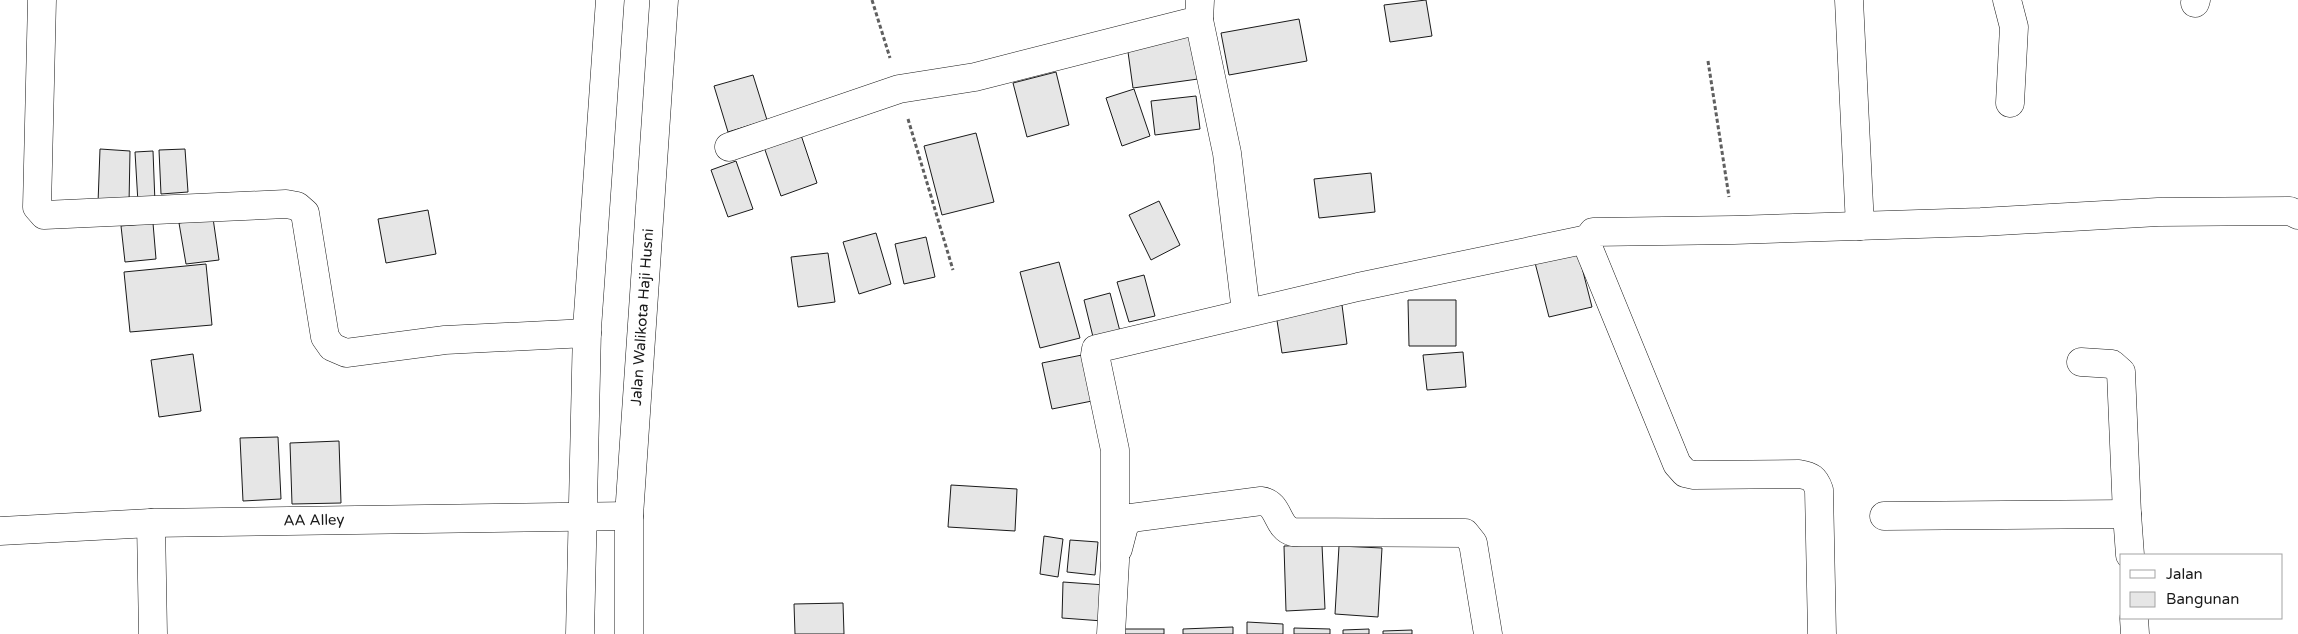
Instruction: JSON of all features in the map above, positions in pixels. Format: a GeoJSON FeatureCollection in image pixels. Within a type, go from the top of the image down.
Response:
{"type":"FeatureCollection","features":[{"type":"Feature","properties":{"kind":"street"},"geometry":{"type":"LineString","coordinates":[[42,0],[37,207],[44,214],[286,204],[297,206],[305,213],[325,337],[332,347],[346,353],[444,340],[587,333]]}},
{"type":"Feature","properties":{"kind":"street"},"geometry":{"type":"LineString","coordinates":[[580,634],[587,333],[610,0]]}},
{"type":"Feature","properties":{"kind":"street","name":"Jalan Walikota Haji Husni"},"geometry":{"type":"LineString","coordinates":[[628,634],[629,516],[664,0]]}},
{"type":"Feature","properties":{"kind":"street"},"geometry":{"type":"LineString","coordinates":[[1848,0],[1860,226]]}},
{"type":"Feature","properties":{"kind":"street"},"geometry":{"type":"LineString","coordinates":[[2007,0],[2014,27],[2010,103]]}},
{"type":"Feature","properties":{"kind":"street"},"geometry":{"type":"LineString","coordinates":[[730,147],[899,89],[975,77],[1200,10],[1227,153],[1246,312]]}},
{"type":"Feature","properties":{"kind":"street"},"geometry":{"type":"LineString","coordinates":[[1822,634],[1819,490],[1816,481],[1810,476],[1799,474],[1694,476],[1685,473],[1677,464],[1588,249],[1588,239],[1593,232],[1860,226],[2158,212],[2290,211],[2298,215]]}},
{"type":"Feature","properties":{"kind":"street"},"geometry":{"type":"LineString","coordinates":[[1111,634],[1115,561],[1115,450],[1095,355],[1096,348],[1246,312],[1516,252],[1588,239]]}},
{"type":"Feature","properties":{"kind":"street"},"geometry":{"type":"LineString","coordinates":[[2082,362],[2112,364],[2120,372],[2130,554]]}},
{"type":"Feature","properties":{"kind":"street"},"geometry":{"type":"LineString","coordinates":[[1115,561],[1124,526],[1131,518],[1261,501],[1272,505],[1285,528],[1293,532],[1465,533],[1473,543],[1488,634]]}},
{"type":"Feature","properties":{"kind":"street"},"geometry":{"type":"LineString","coordinates":[[1884,516],[2127,514]]}},
{"type":"Feature","properties":{"kind":"street","name":"AA Alley"},"geometry":{"type":"LineString","coordinates":[[0,531],[151,522],[629,516]]}},
{"type":"Feature","properties":{"kind":"street"},"geometry":{"type":"LineString","coordinates":[[151,522],[154,634]]}},
{"type":"Feature","properties":{"kind":"street"},"geometry":{"type":"LineString","coordinates":[[2134,619],[2135,634]]}},
{"type":"Feature","properties":{"kind":"path"},"geometry":{"type":"LineString","coordinates":[[872,0],[953,270]]}},
{"type":"Feature","properties":{"kind":"path"},"geometry":{"type":"LineString","coordinates":[[1708,61],[1734,230]]}},
{"type":"Feature","properties":{"kind":"building"},"geometry":{"type":"Polygon","coordinates":[[[1426,0],[1432,36],[1390,42],[1384,5],[1426,0]]]}},
{"type":"Feature","properties":{"kind":"building"},"geometry":{"type":"Polygon","coordinates":[[[1299,19],[1307,61],[1229,75],[1221,33],[1299,19]]]}},
{"type":"Feature","properties":{"kind":"building"},"geometry":{"type":"Polygon","coordinates":[[[1196,21],[1198,79],[1133,88],[1128,52],[1196,21]]]}},
{"type":"Feature","properties":{"kind":"building"},"geometry":{"type":"Polygon","coordinates":[[[1056,72],[1069,125],[1027,137],[1013,83],[1056,72]]]}},
{"type":"Feature","properties":{"kind":"building"},"geometry":{"type":"Polygon","coordinates":[[[753,75],[767,120],[728,132],[714,86],[753,75]]]}},
{"type":"Feature","properties":{"kind":"building"},"geometry":{"type":"Polygon","coordinates":[[[1134,89],[1150,136],[1122,146],[1106,98],[1134,89]]]}},
{"type":"Feature","properties":{"kind":"building"},"geometry":{"type":"Polygon","coordinates":[[[1196,96],[1200,129],[1155,135],[1151,101],[1196,96]]]}},
{"type":"Feature","properties":{"kind":"building"},"geometry":{"type":"Polygon","coordinates":[[[976,133],[994,202],[942,215],[924,146],[976,133]]]}},
{"type":"Feature","properties":{"kind":"building"},"geometry":{"type":"Polygon","coordinates":[[[801,135],[817,183],[781,196],[764,147],[801,135]]]}},
{"type":"Feature","properties":{"kind":"building"},"geometry":{"type":"Polygon","coordinates":[[[100,149],[130,151],[129,204],[98,203],[100,149]]]}},
{"type":"Feature","properties":{"kind":"building"},"geometry":{"type":"Polygon","coordinates":[[[185,149],[188,192],[161,194],[159,150],[185,149]]]}},
{"type":"Feature","properties":{"kind":"building"},"geometry":{"type":"Polygon","coordinates":[[[153,151],[155,203],[138,203],[135,152],[153,151]]]}},
{"type":"Feature","properties":{"kind":"building"},"geometry":{"type":"Polygon","coordinates":[[[736,161],[753,209],[728,217],[711,170],[736,161]]]}},
{"type":"Feature","properties":{"kind":"building"},"geometry":{"type":"Polygon","coordinates":[[[1371,173],[1375,212],[1319,218],[1314,179],[1371,173]]]}},
{"type":"Feature","properties":{"kind":"building"},"geometry":{"type":"Polygon","coordinates":[[[1159,201],[1180,245],[1151,260],[1129,215],[1159,201]]]}},
{"type":"Feature","properties":{"kind":"building"},"geometry":{"type":"Polygon","coordinates":[[[428,210],[436,254],[386,263],[378,219],[428,210]]]}},
{"type":"Feature","properties":{"kind":"building"},"geometry":{"type":"Polygon","coordinates":[[[213,218],[219,260],[186,264],[179,223],[213,218]]]}},
{"type":"Feature","properties":{"kind":"building"},"geometry":{"type":"Polygon","coordinates":[[[153,223],[156,259],[125,262],[121,226],[153,223]]]}},
{"type":"Feature","properties":{"kind":"building"},"geometry":{"type":"Polygon","coordinates":[[[876,233],[891,284],[859,294],[843,242],[876,233]]]}},
{"type":"Feature","properties":{"kind":"building"},"geometry":{"type":"Polygon","coordinates":[[[926,237],[935,277],[904,284],[895,244],[926,237]]]}},
{"type":"Feature","properties":{"kind":"building"},"geometry":{"type":"Polygon","coordinates":[[[1576,244],[1592,307],[1549,317],[1533,255],[1576,244]]]}},
{"type":"Feature","properties":{"kind":"building"},"geometry":{"type":"Polygon","coordinates":[[[828,253],[835,302],[798,307],[791,257],[828,253]]]}},
{"type":"Feature","properties":{"kind":"building"},"geometry":{"type":"Polygon","coordinates":[[[1059,262],[1080,338],[1040,348],[1020,272],[1059,262]]]}},
{"type":"Feature","properties":{"kind":"building"},"geometry":{"type":"Polygon","coordinates":[[[206,264],[212,325],[130,332],[124,272],[206,264]]]}},
{"type":"Feature","properties":{"kind":"building"},"geometry":{"type":"Polygon","coordinates":[[[1144,275],[1155,316],[1129,322],[1117,282],[1144,275]]]}},
{"type":"Feature","properties":{"kind":"building"},"geometry":{"type":"Polygon","coordinates":[[[1110,293],[1122,339],[1095,345],[1084,300],[1110,293]]]}},
{"type":"Feature","properties":{"kind":"building"},"geometry":{"type":"Polygon","coordinates":[[[1408,300],[1456,300],[1456,346],[1409,346],[1408,300]]]}},
{"type":"Feature","properties":{"kind":"building"},"geometry":{"type":"Polygon","coordinates":[[[1342,305],[1347,344],[1282,353],[1276,314],[1342,305]]]}},
{"type":"Feature","properties":{"kind":"building"},"geometry":{"type":"Polygon","coordinates":[[[1463,352],[1466,387],[1427,390],[1423,355],[1463,352]]]}},
{"type":"Feature","properties":{"kind":"building"},"geometry":{"type":"Polygon","coordinates":[[[193,354],[201,411],[159,417],[151,360],[193,354]]]}},
{"type":"Feature","properties":{"kind":"building"},"geometry":{"type":"Polygon","coordinates":[[[1087,354],[1097,400],[1052,409],[1042,363],[1087,354]]]}},
{"type":"Feature","properties":{"kind":"building"},"geometry":{"type":"Polygon","coordinates":[[[278,437],[281,499],[243,501],[240,438],[278,437]]]}},
{"type":"Feature","properties":{"kind":"building"},"geometry":{"type":"Polygon","coordinates":[[[339,441],[341,503],[292,504],[290,443],[339,441]]]}},
{"type":"Feature","properties":{"kind":"building"},"geometry":{"type":"Polygon","coordinates":[[[951,485],[1017,489],[1015,531],[948,527],[951,485]]]}},
{"type":"Feature","properties":{"kind":"building"},"geometry":{"type":"Polygon","coordinates":[[[1044,536],[1063,539],[1058,577],[1040,574],[1044,536]]]}},
{"type":"Feature","properties":{"kind":"building"},"geometry":{"type":"Polygon","coordinates":[[[1070,540],[1098,542],[1095,575],[1067,572],[1070,540]]]}},
{"type":"Feature","properties":{"kind":"building"},"geometry":{"type":"Polygon","coordinates":[[[1322,545],[1325,609],[1286,611],[1284,546],[1322,545]]]}},
{"type":"Feature","properties":{"kind":"building"},"geometry":{"type":"Polygon","coordinates":[[[1339,546],[1382,548],[1378,617],[1335,614],[1339,546]]]}},
{"type":"Feature","properties":{"kind":"building"},"geometry":{"type":"Polygon","coordinates":[[[1063,582],[1105,585],[1103,621],[1062,618],[1063,582]]]}},
{"type":"Feature","properties":{"kind":"building"},"geometry":{"type":"Polygon","coordinates":[[[843,603],[844,634],[795,634],[794,604],[843,603]]]}},
{"type":"Feature","properties":{"kind":"building"},"geometry":{"type":"Polygon","coordinates":[[[1247,622],[1283,624],[1283,634],[1247,634],[1247,622]]]}},
{"type":"Feature","properties":{"kind":"building"},"geometry":{"type":"Polygon","coordinates":[[[1233,627],[1233,634],[1183,634],[1183,629],[1233,627]]]}},
{"type":"Feature","properties":{"kind":"building"},"geometry":{"type":"Polygon","coordinates":[[[1294,628],[1330,629],[1330,634],[1294,634],[1294,628]]]}},
{"type":"Feature","properties":{"kind":"building"},"geometry":{"type":"Polygon","coordinates":[[[1119,629],[1164,629],[1164,634],[1119,634],[1119,629]]]}},
{"type":"Feature","properties":{"kind":"building"},"geometry":{"type":"Polygon","coordinates":[[[1369,629],[1369,634],[1343,634],[1343,630],[1369,629]]]}},
{"type":"Feature","properties":{"kind":"building"},"geometry":{"type":"Polygon","coordinates":[[[1412,630],[1412,634],[1383,634],[1383,631],[1412,630]]]}}]}
